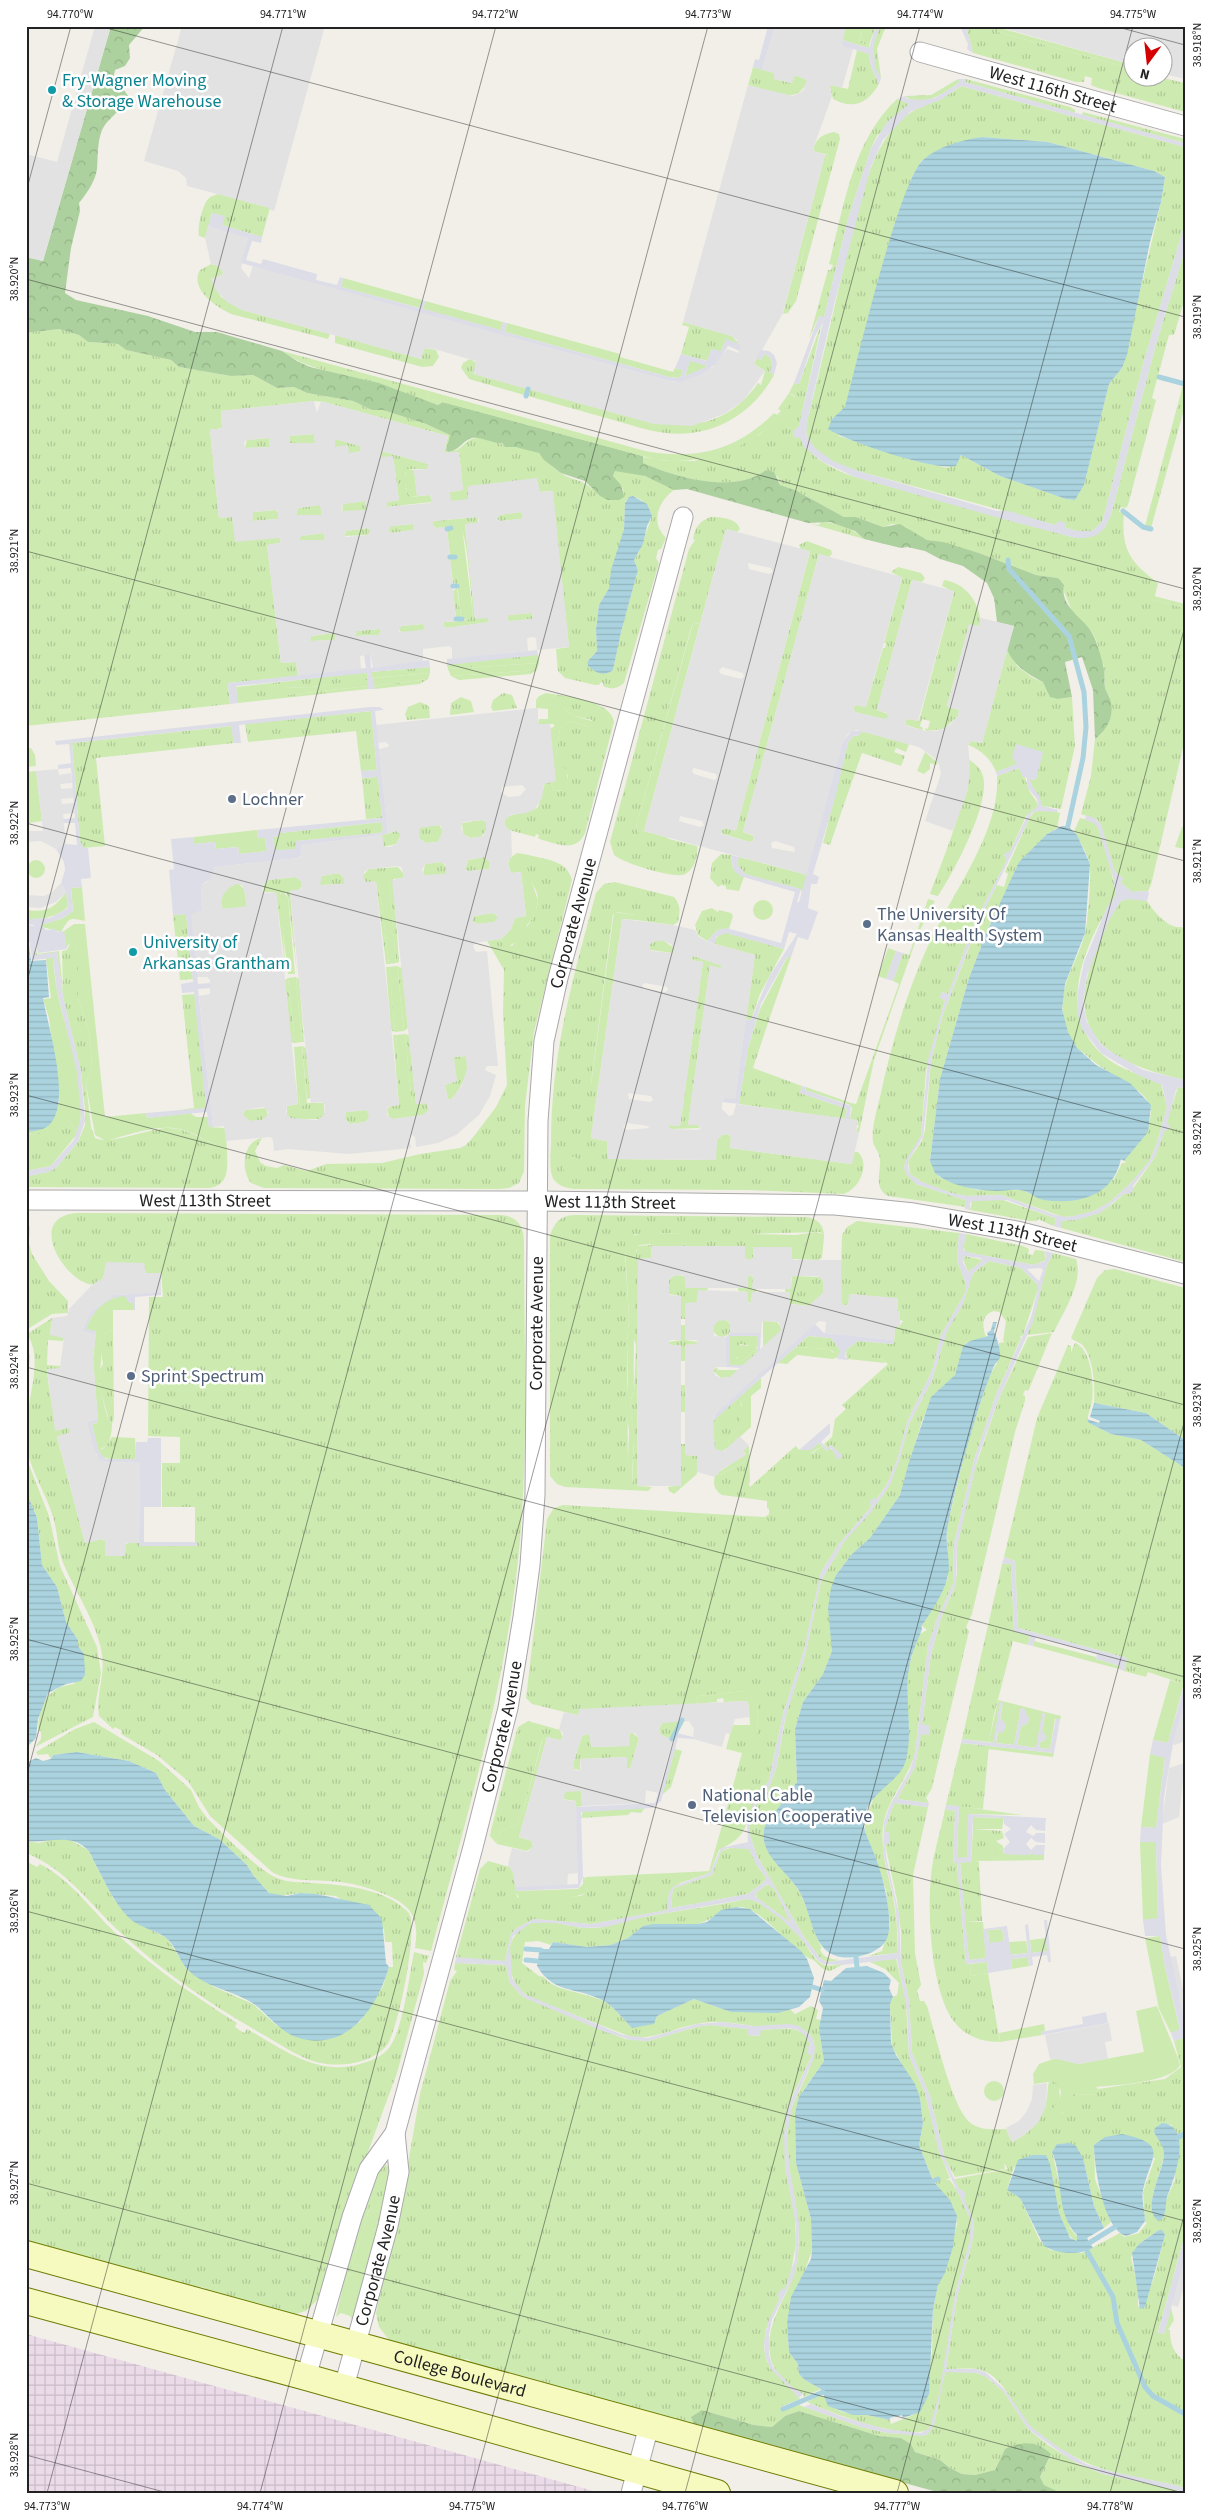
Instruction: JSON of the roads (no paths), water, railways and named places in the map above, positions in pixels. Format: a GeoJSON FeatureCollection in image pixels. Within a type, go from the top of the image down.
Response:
{"type":"FeatureCollection","features":[{"type":"Feature","properties":{"kind":"main road","name":"College Boulevard"},"geometry":{"type":"LineString","coordinates":[[26,2254],[894,2493]]}},
{"type":"Feature","properties":{"kind":"main road"},"geometry":{"type":"LineString","coordinates":[[26,2301],[344,2388],[634,2482],[717,2493]]}},
{"type":"Feature","properties":{"kind":"street","name":"West 116th Street"},"geometry":{"type":"LineString","coordinates":[[920,52],[1185,126]]}},
{"type":"Feature","properties":{"kind":"street","name":"Corporate Avenue"},"geometry":{"type":"LineString","coordinates":[[306,2377],[352,2217],[369,2169],[395,2132],[473,1847],[508,1708],[530,1565],[535,1495],[539,1097],[549,1017],[683,517]]}},
{"type":"Feature","properties":{"kind":"street","name":"West 113th Street"},"geometry":{"type":"LineString","coordinates":[[26,1200],[763,1202],[866,1207],[914,1213],[1017,1231],[1185,1274]]}},
{"type":"Feature","properties":{"kind":"street","name":"Corporate Avenue"},"geometry":{"type":"LineString","coordinates":[[344,2388],[388,2226],[399,2172],[395,2132]]}},
{"type":"Feature","properties":{"kind":"street"},"geometry":{"type":"LineString","coordinates":[[634,2482],[649,2426]]}},
{"type":"Feature","properties":{"kind":"water"},"geometry":{"type":"Polygon","coordinates":[[[982,137],[1048,142],[1154,171],[1165,177],[1127,355],[1122,368],[1109,384],[1084,485],[1075,500],[1066,499],[1000,476],[961,455],[956,466],[930,464],[872,448],[828,429],[832,419],[845,407],[879,276],[902,202],[913,175],[923,160],[943,147],[982,137]]]}},
{"type":"Feature","properties":{"kind":"water"},"geometry":{"type":"Polygon","coordinates":[[[633,496],[647,504],[652,516],[647,526],[643,544],[634,560],[638,570],[613,670],[603,674],[594,671],[588,666],[587,662],[597,651],[596,629],[599,605],[609,588],[611,570],[624,529],[625,503],[629,497],[633,496]]]}},
{"type":"Feature","properties":{"kind":"water"},"geometry":{"type":"Polygon","coordinates":[[[1062,826],[1068,826],[1077,835],[1090,864],[1085,933],[1065,984],[1062,1009],[1068,1032],[1077,1048],[1096,1065],[1130,1083],[1151,1105],[1148,1132],[1124,1161],[1121,1159],[1111,1181],[1093,1195],[1071,1201],[1041,1199],[1020,1190],[989,1191],[957,1185],[935,1173],[930,1161],[940,1079],[969,978],[988,929],[1019,862],[1047,834],[1062,826]]]}},
{"type":"Feature","properties":{"kind":"water"},"geometry":{"type":"Polygon","coordinates":[[[26,943],[29,944],[31,961],[46,960],[49,997],[43,998],[59,1080],[59,1097],[57,1112],[51,1123],[40,1130],[26,1132],[26,943]]]}},
{"type":"Feature","properties":{"kind":"water"},"geometry":{"type":"Polygon","coordinates":[[[993,1322],[997,1322],[994,1331],[999,1345],[1000,1356],[994,1366],[980,1405],[954,1494],[947,1531],[949,1567],[947,1579],[940,1596],[921,1627],[922,1630],[910,1663],[908,1679],[908,1753],[901,1770],[877,1794],[867,1809],[864,1818],[865,1830],[880,1870],[889,1910],[888,1934],[883,1945],[872,1952],[855,1957],[840,1957],[830,1953],[822,1945],[816,1935],[798,1889],[768,1853],[764,1836],[765,1826],[797,1782],[795,1729],[803,1702],[823,1674],[832,1651],[828,1608],[831,1588],[836,1575],[852,1554],[870,1538],[900,1495],[931,1397],[955,1375],[963,1346],[970,1341],[988,1336],[987,1333],[991,1330],[993,1322]]]}},
{"type":"Feature","properties":{"kind":"water"},"geometry":{"type":"Polygon","coordinates":[[[1094,1403],[1146,1413],[1185,1440],[1185,1468],[1141,1440],[1111,1434],[1089,1423],[1087,1419],[1099,1423],[1100,1421],[1090,1417],[1094,1403]]]}},
{"type":"Feature","properties":{"kind":"water"},"geometry":{"type":"Polygon","coordinates":[[[26,1491],[37,1518],[42,1565],[57,1587],[66,1622],[78,1640],[78,1646],[84,1654],[85,1675],[81,1681],[66,1684],[48,1693],[38,1719],[36,1738],[26,1748],[26,1491]]]}},
{"type":"Feature","properties":{"kind":"water"},"geometry":{"type":"Polygon","coordinates":[[[77,1752],[129,1761],[156,1773],[165,1790],[194,1826],[219,1839],[247,1865],[269,1893],[287,1896],[300,1893],[316,1894],[369,1905],[382,1919],[386,1963],[389,1967],[377,1997],[358,2023],[332,2039],[316,2041],[299,2038],[286,2032],[246,1999],[202,1981],[187,1969],[165,1937],[137,1924],[129,1918],[107,1887],[88,1850],[74,1841],[26,1841],[26,1763],[36,1758],[43,1761],[51,1759],[53,1755],[77,1752]]]}},
{"type":"Feature","properties":{"kind":"water"},"geometry":{"type":"Polygon","coordinates":[[[736,1907],[750,1909],[801,1951],[807,1959],[814,1978],[810,1997],[799,2007],[778,2013],[731,2012],[694,1999],[657,2016],[654,2024],[632,2028],[605,2002],[590,1995],[557,1985],[543,1975],[537,1966],[539,1953],[543,1949],[549,1949],[553,1942],[587,1947],[611,1945],[628,1938],[643,1926],[653,1924],[698,1924],[707,1922],[721,1910],[736,1907]]]}},
{"type":"Feature","properties":{"kind":"water"},"geometry":{"type":"Polygon","coordinates":[[[867,1966],[884,1973],[891,1980],[889,1988],[893,1997],[890,2004],[891,2043],[896,2055],[915,2084],[920,2098],[923,2123],[919,2145],[933,2181],[950,2200],[957,2216],[953,2247],[945,2273],[938,2285],[933,2309],[929,2394],[920,2412],[903,2418],[902,2415],[890,2418],[890,2420],[867,2415],[853,2415],[828,2406],[821,2389],[805,2380],[799,2374],[798,2364],[789,2352],[787,2323],[791,2297],[811,2259],[812,2250],[811,2219],[796,2163],[795,2113],[799,2097],[824,2061],[819,2028],[823,2008],[819,2001],[824,1980],[831,1981],[846,1968],[867,1966]]]}},
{"type":"Feature","properties":{"kind":"water"},"geometry":{"type":"Polygon","coordinates":[[[1162,2123],[1172,2126],[1177,2133],[1179,2155],[1174,2179],[1167,2197],[1165,2214],[1159,2221],[1154,2216],[1152,2200],[1164,2151],[1154,2132],[1155,2128],[1162,2123]]]}},
{"type":"Feature","properties":{"kind":"water"},"geometry":{"type":"Polygon","coordinates":[[[1122,2134],[1147,2142],[1152,2147],[1154,2153],[1143,2190],[1145,2221],[1137,2232],[1126,2236],[1118,2231],[1111,2222],[1101,2195],[1094,2145],[1105,2137],[1122,2134]]]}},
{"type":"Feature","properties":{"kind":"water"},"geometry":{"type":"Polygon","coordinates":[[[1070,2143],[1076,2146],[1083,2158],[1094,2206],[1104,2228],[1087,2238],[1093,2248],[1075,2253],[1055,2251],[1044,2246],[1020,2198],[1007,2190],[1018,2160],[1032,2155],[1046,2155],[1050,2164],[1059,2213],[1070,2238],[1077,2241],[1077,2235],[1066,2217],[1056,2162],[1052,2152],[1057,2144],[1070,2143]]]}},
{"type":"Feature","properties":{"kind":"water"},"geometry":{"type":"Polygon","coordinates":[[[1159,2230],[1162,2230],[1165,2235],[1145,2307],[1140,2309],[1132,2253],[1139,2244],[1159,2230]]]}},
{"type":"Feature","properties":{"kind":"waterway"},"geometry":{"type":"LineString","coordinates":[[1159,377],[1185,384]]}},
{"type":"Feature","properties":{"kind":"waterway"},"geometry":{"type":"LineString","coordinates":[[526,396],[528,389]]}},
{"type":"Feature","properties":{"kind":"waterway"},"geometry":{"type":"LineString","coordinates":[[1123,511],[1143,527],[1151,529]]}},
{"type":"Feature","properties":{"kind":"waterway"},"geometry":{"type":"LineString","coordinates":[[447,529],[451,528]]}},
{"type":"Feature","properties":{"kind":"waterway"},"geometry":{"type":"LineString","coordinates":[[450,557],[455,557]]}},
{"type":"Feature","properties":{"kind":"waterway"},"geometry":{"type":"LineString","coordinates":[[1008,560],[1009,569],[1069,636],[1084,692],[1086,727],[1083,758],[1068,826]]}},
{"type":"Feature","properties":{"kind":"waterway"},"geometry":{"type":"LineString","coordinates":[[456,619],[462,619]]}},
{"type":"Feature","properties":{"kind":"waterway"},"geometry":{"type":"LineString","coordinates":[[672,1739],[682,1720]]}},
{"type":"Feature","properties":{"kind":"waterway"},"geometry":{"type":"LineString","coordinates":[[526,1949],[541,1950]]}},
{"type":"Feature","properties":{"kind":"waterway"},"geometry":{"type":"LineString","coordinates":[[856,1957],[857,1967]]}},
{"type":"Feature","properties":{"kind":"waterway"},"geometry":{"type":"LineString","coordinates":[[526,1960],[537,1961]]}},
{"type":"Feature","properties":{"kind":"waterway"},"geometry":{"type":"LineString","coordinates":[[813,1987],[822,1990]]}},
{"type":"Feature","properties":{"kind":"waterway"},"geometry":{"type":"LineString","coordinates":[[1177,2138],[1184,2134]]}},
{"type":"Feature","properties":{"kind":"waterway"},"geometry":{"type":"LineString","coordinates":[[933,2181],[938,2179]]}},
{"type":"Feature","properties":{"kind":"waterway"},"geometry":{"type":"LineString","coordinates":[[1089,2243],[1115,2227]]}},
{"type":"Feature","properties":{"kind":"waterway"},"geometry":{"type":"LineString","coordinates":[[1087,2251],[1113,2297],[1117,2323],[1145,2387],[1153,2396],[1185,2414]]}},
{"type":"Feature","properties":{"kind":"waterway"},"geometry":{"type":"LineString","coordinates":[[783,2409],[823,2392]]}},
{"type":"Feature","properties":{"kind":"place","name":"Fry-Wagner Moving & Storage Warehouse"},"geometry":{"type":"Point","coordinates":[52,90]}},
{"type":"Feature","properties":{"kind":"place","name":"Lochner"},"geometry":{"type":"Point","coordinates":[232,799]}},
{"type":"Feature","properties":{"kind":"place","name":"The University Of Kansas Health System"},"geometry":{"type":"Point","coordinates":[867,924]}},
{"type":"Feature","properties":{"kind":"place","name":"University of Arkansas Grantham"},"geometry":{"type":"Point","coordinates":[133,952]}},
{"type":"Feature","properties":{"kind":"place","name":"Sprint Spectrum"},"geometry":{"type":"Point","coordinates":[131,1376]}},
{"type":"Feature","properties":{"kind":"place","name":"National Cable Television Cooperative"},"geometry":{"type":"Point","coordinates":[692,1805]}}]}
